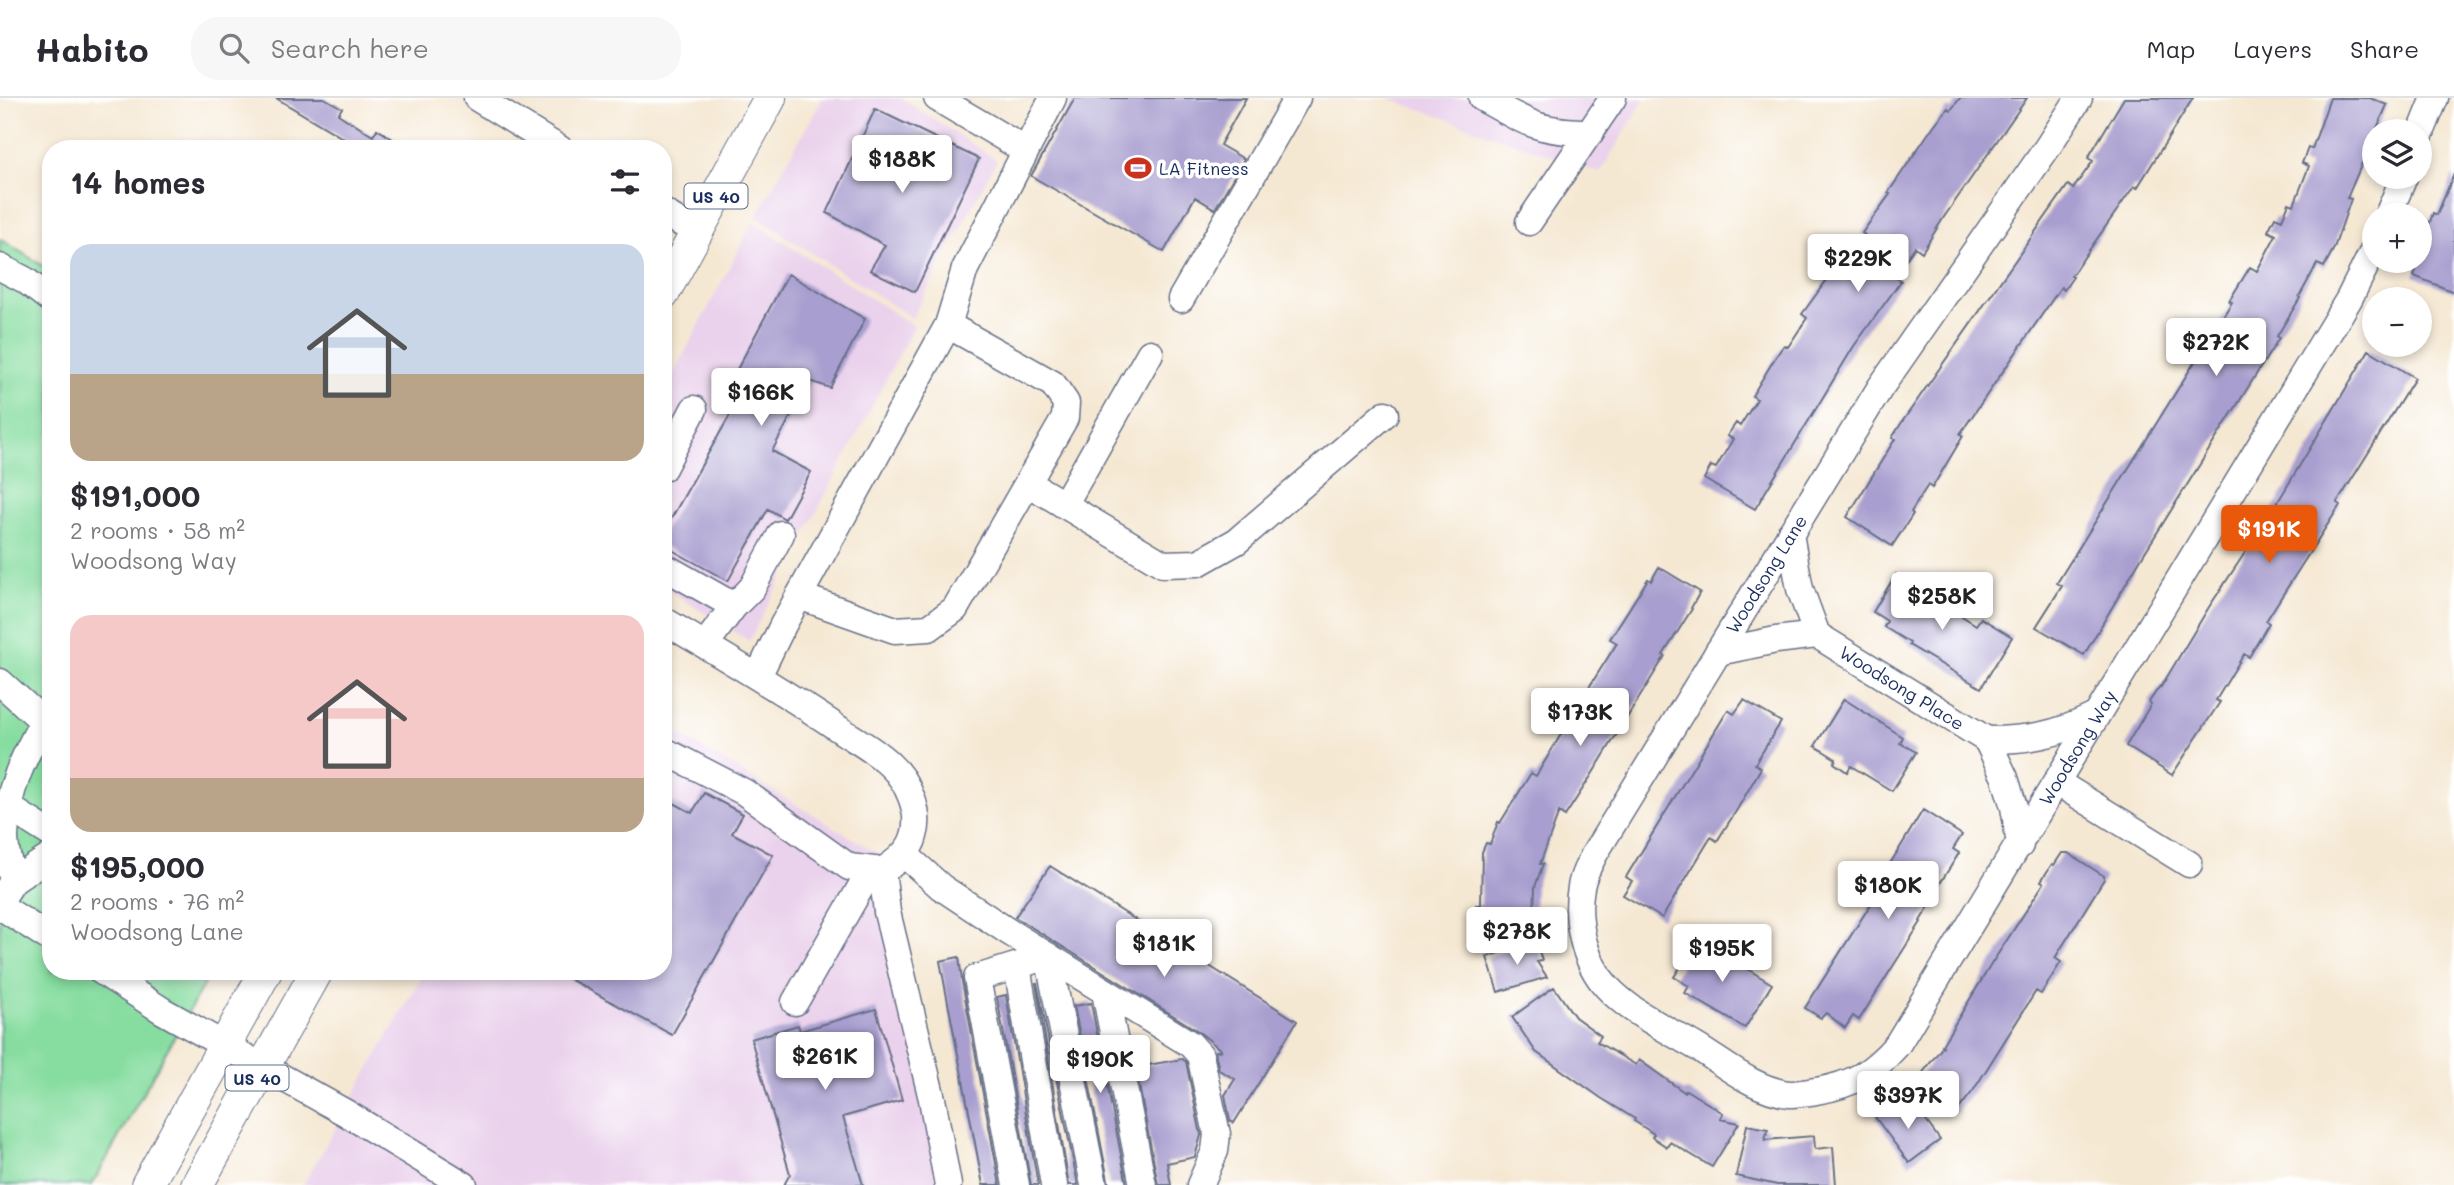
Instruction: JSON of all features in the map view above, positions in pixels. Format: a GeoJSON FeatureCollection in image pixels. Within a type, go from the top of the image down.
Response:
{"type":"FeatureCollection","features":[{"type":"Feature","properties":{"kind":"main road","name":"US 40"},"geometry":{"type":"LineString","coordinates":[[672,277],[770,98]]}},
{"type":"Feature","properties":{"kind":"main road","name":"US 40"},"geometry":{"type":"LineString","coordinates":[[146,1185],[260,980]]}},
{"type":"Feature","properties":{"kind":"main road","name":"US 40"},"geometry":{"type":"LineString","coordinates":[[197,1185],[312,980]]}},
{"type":"Feature","properties":{"kind":"street"},"geometry":{"type":"LineString","coordinates":[[477,98],[545,140]]}},
{"type":"Feature","properties":{"kind":"street"},"geometry":{"type":"LineString","coordinates":[[937,98],[1025,150]]}},
{"type":"Feature","properties":{"kind":"street"},"geometry":{"type":"LineString","coordinates":[[758,677],[799,596],[947,325],[965,269],[1053,98]]}},
{"type":"Feature","properties":{"kind":"street"},"geometry":{"type":"LineString","coordinates":[[1181,299],[1297,98]]}},
{"type":"Feature","properties":{"kind":"street"},"geometry":{"type":"LineString","coordinates":[[1482,98],[1543,129],[1591,132]]}},
{"type":"Feature","properties":{"kind":"street"},"geometry":{"type":"LineString","coordinates":[[1529,222],[1613,98]]}},
{"type":"Feature","properties":{"kind":"street","name":"Woodsong Lane"},"geometry":{"type":"LineString","coordinates":[[1689,1042],[1634,1009],[1607,986],[1596,971],[1583,941],[1579,901],[1581,885],[1595,853],[1880,388],[2079,98]]}},
{"type":"Feature","properties":{"kind":"street"},"geometry":{"type":"LineString","coordinates":[[2426,119],[2435,98]]}},
{"type":"Feature","properties":{"kind":"street"},"geometry":{"type":"LineString","coordinates":[[672,217],[696,232]]}},
{"type":"Feature","properties":{"kind":"street"},"geometry":{"type":"LineString","coordinates":[[0,267],[25,280],[42,293]]}},
{"type":"Feature","properties":{"kind":"street","name":"Woodsong Way"},"geometry":{"type":"LineString","coordinates":[[1689,1042],[1748,1079],[1790,1094],[1852,1083],[1868,1073],[1897,1045],[2349,299],[2362,273]]}},
{"type":"Feature","properties":{"kind":"street"},"geometry":{"type":"LineString","coordinates":[[799,596],[895,630],[929,628],[955,609],[1065,418],[1066,403],[1052,384],[947,325]]}},
{"type":"Feature","properties":{"kind":"street"},"geometry":{"type":"LineString","coordinates":[[1064,505],[1150,353]]}},
{"type":"Feature","properties":{"kind":"street"},"geometry":{"type":"LineString","coordinates":[[672,451],[694,409]]}},
{"type":"Feature","properties":{"kind":"street"},"geometry":{"type":"LineString","coordinates":[[1028,482],[1163,564],[1198,563],[1237,541],[1385,414]]}},
{"type":"Feature","properties":{"kind":"street"},"geometry":{"type":"LineString","coordinates":[[705,645],[734,606],[752,588],[781,534]]}},
{"type":"Feature","properties":{"kind":"street"},"geometry":{"type":"LineString","coordinates":[[1718,652],[1769,641],[1817,635],[1801,589],[1790,534]]}},
{"type":"Feature","properties":{"kind":"street"},"geometry":{"type":"LineString","coordinates":[[672,571],[734,606]]}},
{"type":"Feature","properties":{"kind":"street"},"geometry":{"type":"LineString","coordinates":[[672,625],[758,677],[889,764],[912,797],[916,817],[914,837],[904,854],[876,871],[795,1002]]}},
{"type":"Feature","properties":{"kind":"street","name":"Woodsong Place"},"geometry":{"type":"LineString","coordinates":[[1817,635],[1987,740]]}},
{"type":"Feature","properties":{"kind":"street"},"geometry":{"type":"LineString","coordinates":[[0,682],[42,729]]}},
{"type":"Feature","properties":{"kind":"street"},"geometry":{"type":"LineString","coordinates":[[2020,845],[2012,801],[2002,771],[1987,740],[2039,737],[2068,730],[2094,717]]}},
{"type":"Feature","properties":{"kind":"street"},"geometry":{"type":"LineString","coordinates":[[6,906],[5,840],[9,796],[42,732]]}},
{"type":"Feature","properties":{"kind":"street"},"geometry":{"type":"LineString","coordinates":[[672,755],[744,792],[849,867],[876,871]]}},
{"type":"Feature","properties":{"kind":"street"},"geometry":{"type":"LineString","coordinates":[[2057,783],[2189,864]]}},
{"type":"Feature","properties":{"kind":"street"},"geometry":{"type":"LineString","coordinates":[[8,807],[42,828]]}},
{"type":"Feature","properties":{"kind":"street"},"geometry":{"type":"LineString","coordinates":[[904,854],[941,887],[1190,1044],[1200,1055],[1217,1134],[1216,1152],[1200,1185]]}},
{"type":"Feature","properties":{"kind":"street"},"geometry":{"type":"LineString","coordinates":[[6,906],[42,866]]}},
{"type":"Feature","properties":{"kind":"street"},"geometry":{"type":"LineString","coordinates":[[876,871],[932,1099],[948,1185]]}},
{"type":"Feature","properties":{"kind":"street"},"geometry":{"type":"LineString","coordinates":[[6,906],[42,932]]}},
{"type":"Feature","properties":{"kind":"street"},"geometry":{"type":"LineString","coordinates":[[1016,1185],[977,978],[1048,956]]}},
{"type":"Feature","properties":{"kind":"street"},"geometry":{"type":"LineString","coordinates":[[1048,956],[1094,1185]]}},
{"type":"Feature","properties":{"kind":"street"},"geometry":{"type":"LineString","coordinates":[[1017,966],[1054,1185]]}},
{"type":"Feature","properties":{"kind":"street"},"geometry":{"type":"LineString","coordinates":[[115,980],[163,1011],[346,1113],[464,1185]]}},
{"type":"Feature","properties":{"kind":"street"},"geometry":{"type":"LineString","coordinates":[[1105,992],[1143,1185]]}},
{"type":"Feature","properties":{"kind":"shaded area"},"geometry":{"type":"Polygon","coordinates":[[[823,98],[901,98],[997,160],[912,318],[756,217],[823,98]]]}},
{"type":"Feature","properties":{"kind":"shaded area"},"geometry":{"type":"Polygon","coordinates":[[[1387,98],[1645,98],[1600,173],[1387,98]]]}},
{"type":"Feature","properties":{"kind":"shaded area"},"geometry":{"type":"Polygon","coordinates":[[[753,222],[914,326],[749,641],[672,593],[672,377],[753,222]]]}},
{"type":"Feature","properties":{"kind":"shaded area"},"geometry":{"type":"Polygon","coordinates":[[[672,730],[879,854],[958,1185],[303,1185],[420,980],[672,980],[672,730]]]}},
{"type":"Feature","properties":{"kind":"green space"},"geometry":{"type":"Polygon","coordinates":[[[0,239],[42,265],[42,980],[206,980],[92,1185],[0,1185],[0,239]]]}},
{"type":"Feature","properties":{"kind":"building"},"geometry":{"type":"Polygon","coordinates":[[[276,98],[324,98],[342,108],[338,114],[373,136],[377,129],[394,140],[346,140],[276,98]]]}},
{"type":"Feature","properties":{"kind":"building","name":"LA Fitness"},"geometry":{"type":"Polygon","coordinates":[[[1075,98],[1246,98],[1220,145],[1244,159],[1215,209],[1195,197],[1164,252],[1031,176],[1075,98]]]}},
{"type":"Feature","properties":{"kind":"building"},"geometry":{"type":"Polygon","coordinates":[[[1960,98],[2027,98],[1922,252],[1915,247],[1894,276],[1901,281],[1854,346],[1755,509],[1704,479],[1711,466],[1716,468],[1733,439],[1727,436],[1736,423],[1740,426],[1757,399],[1752,396],[1775,358],[1784,345],[1788,347],[1807,318],[1802,314],[1837,266],[1842,269],[1865,235],[1862,233],[1935,124],[1960,98]]]}},
{"type":"Feature","properties":{"kind":"building"},"geometry":{"type":"Polygon","coordinates":[[[2124,98],[2193,98],[2137,188],[2134,186],[2064,290],[2061,287],[1960,434],[1963,436],[1932,488],[1928,485],[1892,546],[1847,517],[1895,439],[1892,438],[1902,422],[2068,185],[2073,189],[2093,161],[2088,158],[2124,98]]]}},
{"type":"Feature","properties":{"kind":"building"},"geometry":{"type":"Polygon","coordinates":[[[2330,98],[2370,98],[2387,105],[2381,119],[2362,119],[2362,163],[2347,198],[2351,199],[2334,248],[2324,267],[2317,264],[2277,336],[2279,338],[2084,655],[2036,627],[2062,586],[2057,583],[2232,302],[2229,301],[2250,267],[2257,271],[2276,235],[2268,231],[2275,217],[2282,220],[2289,203],[2294,205],[2309,166],[2302,163],[2308,148],[2312,149],[2330,98]]]}},
{"type":"Feature","properties":{"kind":"building"},"geometry":{"type":"Polygon","coordinates":[[[875,109],[979,159],[915,292],[870,270],[885,245],[827,213],[875,109]]]}},
{"type":"Feature","properties":{"kind":"building"},"geometry":{"type":"Polygon","coordinates":[[[2454,174],[2454,292],[2414,276],[2415,273],[2432,273],[2432,216],[2433,213],[2437,215],[2454,174]]]}},
{"type":"Feature","properties":{"kind":"building"},"geometry":{"type":"Polygon","coordinates":[[[788,274],[865,319],[830,388],[810,381],[772,451],[811,472],[785,519],[768,509],[728,581],[672,550],[672,517],[730,415],[717,407],[788,274]]]}},
{"type":"Feature","properties":{"kind":"building"},"geometry":{"type":"Polygon","coordinates":[[[2365,357],[2380,357],[2415,378],[2337,503],[2340,505],[2266,621],[2269,623],[2249,657],[2244,654],[2216,700],[2220,702],[2172,775],[2126,746],[2151,704],[2149,702],[2270,515],[2365,357]]]}},
{"type":"Feature","properties":{"kind":"building"},"geometry":{"type":"Polygon","coordinates":[[[1659,567],[1700,592],[1663,655],[1665,656],[1591,776],[1565,816],[1559,812],[1540,864],[1543,864],[1535,887],[1534,921],[1476,920],[1476,905],[1481,905],[1482,852],[1486,843],[1490,844],[1498,822],[1500,823],[1531,773],[1536,776],[1566,726],[1561,723],[1583,690],[1586,692],[1617,643],[1610,639],[1648,579],[1651,581],[1659,567]]]}},
{"type":"Feature","properties":{"kind":"building"},"geometry":{"type":"Polygon","coordinates":[[[1896,574],[1976,625],[1981,618],[2012,637],[1981,688],[1884,627],[1887,621],[1873,612],[1896,574]]]}},
{"type":"Feature","properties":{"kind":"building"},"geometry":{"type":"Polygon","coordinates":[[[1844,699],[1903,737],[1900,743],[1916,752],[1892,791],[1851,766],[1847,772],[1834,763],[1836,759],[1815,746],[1844,699]]]}},
{"type":"Feature","properties":{"kind":"building"},"geometry":{"type":"Polygon","coordinates":[[[1744,700],[1781,722],[1755,764],[1761,768],[1738,808],[1717,841],[1711,837],[1662,918],[1623,895],[1632,881],[1626,877],[1728,710],[1734,714],[1744,700]]]}},
{"type":"Feature","properties":{"kind":"building"},"geometry":{"type":"Polygon","coordinates":[[[704,793],[743,814],[732,833],[773,855],[672,1035],[571,980],[672,980],[672,802],[692,813],[704,793]]]}},
{"type":"Feature","properties":{"kind":"building"},"geometry":{"type":"Polygon","coordinates":[[[1923,810],[1962,835],[1953,849],[1959,853],[1929,901],[1931,903],[1921,922],[1859,1020],[1853,1016],[1845,1028],[1826,1013],[1821,1018],[1805,1008],[1881,888],[1877,885],[1923,810]]]}},
{"type":"Feature","properties":{"kind":"building"},"geometry":{"type":"Polygon","coordinates":[[[2062,853],[2068,853],[2104,876],[2104,879],[2055,958],[2061,962],[2041,994],[2036,991],[1973,1091],[1955,1114],[1915,1083],[1943,1046],[2044,883],[2041,881],[2062,853]]]}},
{"type":"Feature","properties":{"kind":"building"},"geometry":{"type":"Polygon","coordinates":[[[1050,866],[1297,1021],[1234,1123],[1230,1121],[1225,1095],[1235,1079],[1219,1070],[1215,1052],[1221,1050],[1198,1031],[1015,917],[1050,866]]]}},
{"type":"Feature","properties":{"kind":"building"},"geometry":{"type":"Polygon","coordinates":[[[1698,939],[1772,984],[1745,1028],[1685,993],[1689,986],[1674,977],[1698,939]]]}},
{"type":"Feature","properties":{"kind":"building"},"geometry":{"type":"Polygon","coordinates":[[[1536,941],[1542,961],[1537,962],[1547,977],[1498,992],[1487,957],[1536,941]]]}},
{"type":"Feature","properties":{"kind":"building"},"geometry":{"type":"Polygon","coordinates":[[[959,957],[1000,1185],[983,1185],[940,961],[959,957]]]}},
{"type":"Feature","properties":{"kind":"building"},"geometry":{"type":"Polygon","coordinates":[[[1037,983],[1078,1185],[1069,1185],[1037,983]]]}},
{"type":"Feature","properties":{"kind":"building"},"geometry":{"type":"Polygon","coordinates":[[[1554,987],[1575,1017],[1601,1036],[1597,1042],[1636,1065],[1639,1060],[1684,1092],[1686,1090],[1723,1113],[1720,1119],[1739,1123],[1712,1167],[1670,1142],[1667,1147],[1652,1137],[1654,1134],[1634,1121],[1635,1119],[1536,1052],[1512,1017],[1554,987]]]}},
{"type":"Feature","properties":{"kind":"building"},"geometry":{"type":"Polygon","coordinates":[[[1006,995],[1038,1185],[1031,1185],[997,997],[1006,995]]]}},
{"type":"Feature","properties":{"kind":"building"},"geometry":{"type":"Polygon","coordinates":[[[1091,1003],[1127,1185],[1109,1185],[1074,1006],[1091,1003]]]}},
{"type":"Feature","properties":{"kind":"building"},"geometry":{"type":"Polygon","coordinates":[[[876,1009],[902,1100],[843,1117],[863,1185],[784,1185],[790,1174],[751,1039],[798,1025],[800,1031],[876,1009]]]}},
{"type":"Feature","properties":{"kind":"building"},"geometry":{"type":"Polygon","coordinates":[[[1143,1041],[1148,1065],[1182,1059],[1186,1062],[1201,1135],[1195,1157],[1167,1163],[1171,1185],[1158,1185],[1131,1043],[1143,1041]]]}},
{"type":"Feature","properties":{"kind":"building"},"geometry":{"type":"Polygon","coordinates":[[[1913,1103],[1940,1140],[1909,1163],[1875,1117],[1892,1105],[1898,1114],[1913,1103]]]}},
{"type":"Feature","properties":{"kind":"building"},"geometry":{"type":"Polygon","coordinates":[[[1747,1125],[1768,1129],[1765,1140],[1814,1136],[1815,1149],[1833,1147],[1836,1185],[1777,1185],[1736,1176],[1747,1125]]]}},
{"type":"Feature","properties":{"kind":"place","name":"LA Fitness"},"geometry":{"type":"Point","coordinates":[1138,168]}}]}
